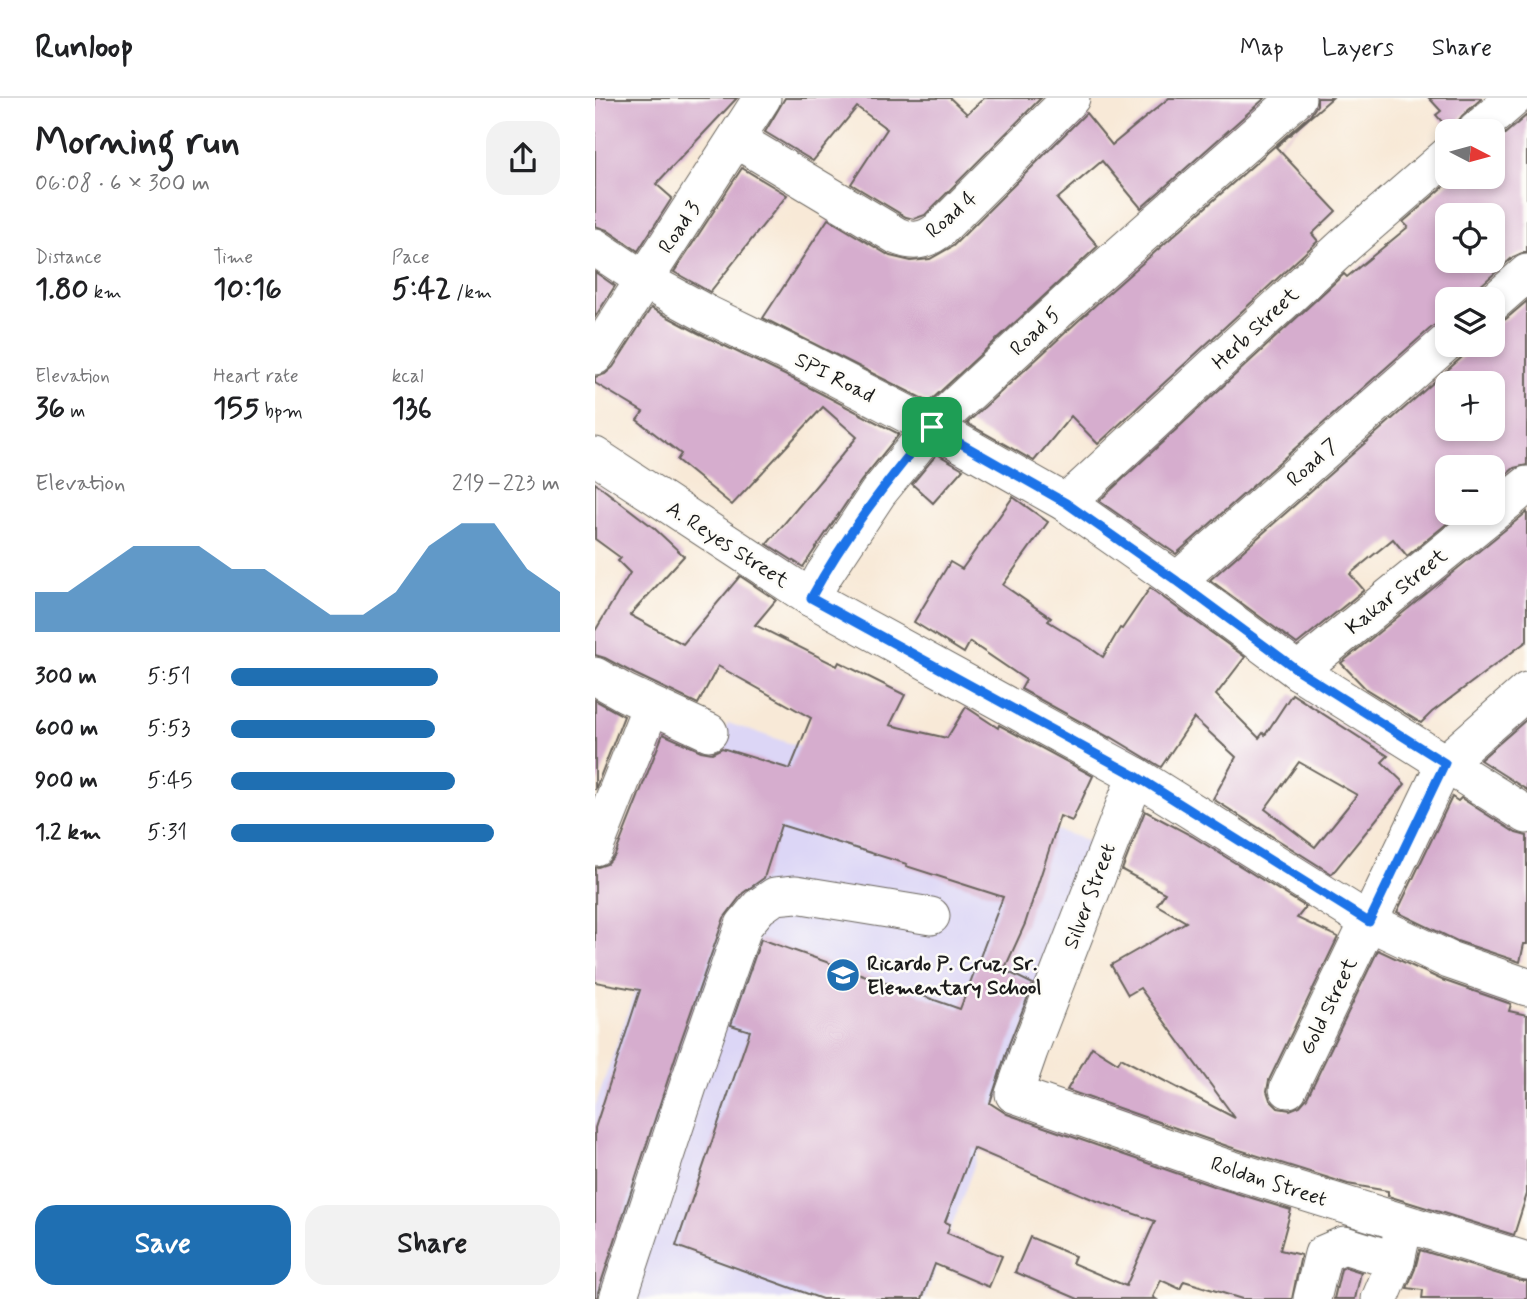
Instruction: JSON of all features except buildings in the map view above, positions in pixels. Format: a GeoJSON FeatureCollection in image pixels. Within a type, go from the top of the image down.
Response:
{"type":"FeatureCollection","features":[{"type":"Feature","properties":{"kind":"street","name":"Road 3"},"geometry":{"type":"LineString","coordinates":[[595,356],[762,98]]}},
{"type":"Feature","properties":{"kind":"street","name":"Road 4"},"geometry":{"type":"LineString","coordinates":[[737,140],[897,236],[918,241],[938,231],[1071,98]]}},
{"type":"Feature","properties":{"kind":"street","name":"Road 5"},"geometry":{"type":"LineString","coordinates":[[811,598],[878,493],[932,427],[1088,283],[1297,98]]}},
{"type":"Feature","properties":{"kind":"street"},"geometry":{"type":"LineString","coordinates":[[1490,119],[1514,98]]}},
{"type":"Feature","properties":{"kind":"street","name":"Herb Street"},"geometry":{"type":"LineString","coordinates":[[1066,503],[1347,243],[1435,166]]}},
{"type":"Feature","properties":{"kind":"street","name":"SPI Road"},"geometry":{"type":"LineString","coordinates":[[595,247],[643,279],[707,314],[932,427],[1066,503],[1299,671],[1527,815]]}},
{"type":"Feature","properties":{"kind":"street"},"geometry":{"type":"LineString","coordinates":[[1505,293],[1527,274]]}},
{"type":"Feature","properties":{"kind":"street","name":"Road 7"},"geometry":{"type":"LineString","coordinates":[[1177,581],[1435,353]]}},
{"type":"Feature","properties":{"kind":"street","name":"A. Reyes Street"},"geometry":{"type":"LineString","coordinates":[[595,456],[811,598],[1136,776],[1369,922],[1449,960],[1527,987]]}},
{"type":"Feature","properties":{"kind":"street","name":"Kakar Street"},"geometry":{"type":"LineString","coordinates":[[1299,671],[1527,485]]}},
{"type":"Feature","properties":{"kind":"street"},"geometry":{"type":"LineString","coordinates":[[595,676],[651,706],[709,732]]}},
{"type":"Feature","properties":{"kind":"street"},"geometry":{"type":"LineString","coordinates":[[1445,763],[1527,691]]}},
{"type":"Feature","properties":{"kind":"street"},"geometry":{"type":"LineString","coordinates":[[595,845],[651,706]]}},
{"type":"Feature","properties":{"kind":"street","name":"Gold Street"},"geometry":{"type":"LineString","coordinates":[[1287,1089],[1445,763]]}},
{"type":"Feature","properties":{"kind":"street","name":"Silver Street"},"geometry":{"type":"LineString","coordinates":[[1014,1094],[1136,776]]}},
{"type":"Feature","properties":{"kind":"street"},"geometry":{"type":"LineString","coordinates":[[618,1299],[739,938],[744,925],[759,906],[775,896],[796,894],[931,916]]}},
{"type":"Feature","properties":{"kind":"street","name":"Roldan Street"},"geometry":{"type":"LineString","coordinates":[[1014,1094],[1223,1167],[1405,1224],[1525,1253]]}},
{"type":"Feature","properties":{"kind":"street"},"geometry":{"type":"LineString","coordinates":[[1380,1299],[1395,1262],[1405,1224]]}},
{"type":"Feature","properties":{"kind":"street"},"geometry":{"type":"LineString","coordinates":[[1312,1299],[1324,1254],[1344,1245],[1395,1262]]}},
{"type":"Feature","properties":{"kind":"shaded area","name":"Ricardo P. Cruz, Sr. Elementary School"},"geometry":{"type":"Polygon","coordinates":[[[728,723],[1093,842],[925,1299],[595,1299],[595,1107],[728,723]]]}},
{"type":"Feature","properties":{"kind":"place","name":"Ricardo P. Cruz, Sr. Elementary School"},"geometry":{"type":"Point","coordinates":[843,975]}},
{"type":"Feature","properties":{"kind":"route"},"geometry":{"type":"LineString","coordinates":[[932,427],[1066,503],[1299,671],[1445,763],[1369,922],[1136,776],[811,598],[878,493],[932,427]]}}]}
